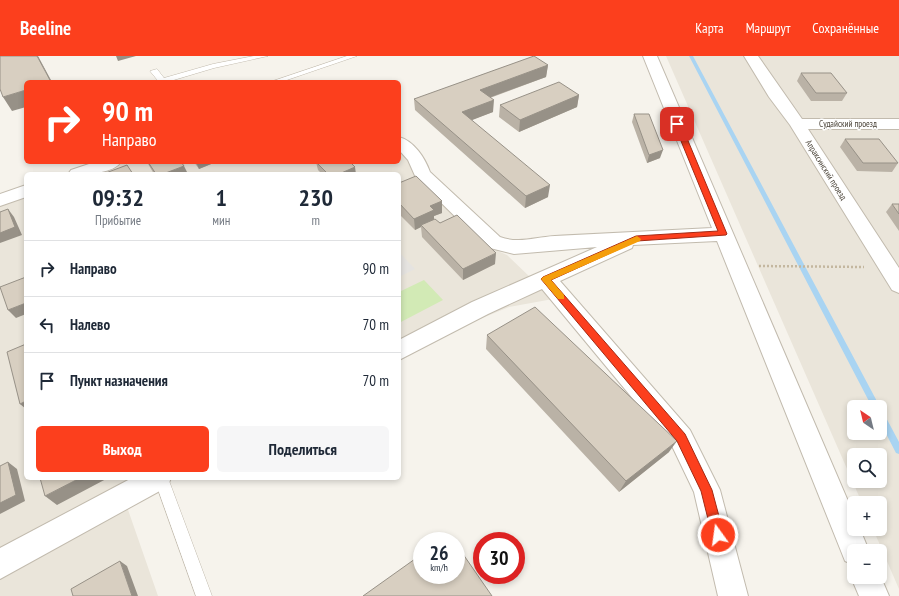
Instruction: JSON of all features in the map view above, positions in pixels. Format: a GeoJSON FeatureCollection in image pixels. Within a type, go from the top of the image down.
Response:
{"type":"FeatureCollection","features":[{"type":"Feature","properties":{"kind":"street"},"geometry":{"type":"LineString","coordinates":[[650,56],[852,544]]}},
{"type":"Feature","properties":{"kind":"street","name":"Апраксинский проезд"},"geometry":{"type":"LineString","coordinates":[[751,56],[777,97],[797,124],[899,285]]}},
{"type":"Feature","properties":{"kind":"street","name":"Судайский проезд"},"geometry":{"type":"LineString","coordinates":[[797,124],[899,124]]}},
{"type":"Feature","properties":{"kind":"street"},"geometry":{"type":"LineString","coordinates":[[401,144],[419,163],[416,177],[493,242],[505,247],[522,248],[549,243],[723,234]]}},
{"type":"Feature","properties":{"kind":"street"},"geometry":{"type":"LineString","coordinates":[[83,172],[106,164]]}},
{"type":"Feature","properties":{"kind":"street"},"geometry":{"type":"LineString","coordinates":[[0,200],[24,192]]}},
{"type":"Feature","properties":{"kind":"street"},"geometry":{"type":"LineString","coordinates":[[401,350],[480,308],[636,239]]}},
{"type":"Feature","properties":{"kind":"street"},"geometry":{"type":"LineString","coordinates":[[546,279],[681,438],[707,490],[733,596]]}},
{"type":"Feature","properties":{"kind":"street"},"geometry":{"type":"LineString","coordinates":[[0,564],[151,480]]}},
{"type":"Feature","properties":{"kind":"street"},"geometry":{"type":"LineString","coordinates":[[869,584],[874,596]]}},
{"type":"Feature","properties":{"kind":"lane"},"geometry":{"type":"LineString","coordinates":[[168,80],[213,66],[265,56]]}},
{"type":"Feature","properties":{"kind":"lane"},"geometry":{"type":"LineString","coordinates":[[280,80],[354,56]]}},
{"type":"Feature","properties":{"kind":"lane"},"geometry":{"type":"LineString","coordinates":[[154,71],[161,80]]}},
{"type":"Feature","properties":{"kind":"lane"},"geometry":{"type":"LineString","coordinates":[[151,480],[204,596]]}},
{"type":"Feature","properties":{"kind":"path"},"geometry":{"type":"LineString","coordinates":[[755,266],[888,268]]}},
{"type":"Feature","properties":{"kind":"shaded area"},"geometry":{"type":"Polygon","coordinates":[[[666,56],[899,56],[899,589],[887,561],[887,544],[880,544],[876,536],[887,536],[887,496],[859,496],[855,488],[887,488],[887,448],[847,448],[847,469],[666,56]]]}},
{"type":"Feature","properties":{"kind":"shaded area"},"geometry":{"type":"Polygon","coordinates":[[[401,150],[491,248],[507,255],[553,299],[509,307],[451,331],[401,357],[401,172],[94,172],[117,164],[401,164],[401,150]]]}},
{"type":"Feature","properties":{"kind":"shaded area"},"geometry":{"type":"Polygon","coordinates":[[[24,196],[24,480],[171,480],[126,504],[158,596],[0,596],[0,204],[24,196]]]}},
{"type":"Feature","properties":{"kind":"shaded area"},"geometry":{"type":"Polygon","coordinates":[[[401,254],[415,269],[401,276],[401,254]]]}},
{"type":"Feature","properties":{"kind":"green space"},"geometry":{"type":"Polygon","coordinates":[[[424,280],[443,300],[401,322],[401,291],[424,280]]]}},
{"type":"Feature","properties":{"kind":"building"},"geometry":{"type":"Polygon","coordinates":[[[0,56],[37,56],[50,80],[24,80],[24,91],[3,97],[0,89],[0,56]]]}},
{"type":"Feature","properties":{"kind":"building"},"geometry":{"type":"Polygon","coordinates":[[[534,56],[548,65],[480,90],[494,100],[462,112],[550,185],[526,196],[414,99],[534,56]]]}},
{"type":"Feature","properties":{"kind":"building"},"geometry":{"type":"Polygon","coordinates":[[[801,73],[831,73],[847,93],[816,93],[801,73]]]}},
{"type":"Feature","properties":{"kind":"building"},"geometry":{"type":"Polygon","coordinates":[[[559,82],[579,95],[520,120],[500,105],[559,82]]]}},
{"type":"Feature","properties":{"kind":"building"},"geometry":{"type":"Polygon","coordinates":[[[634,114],[649,114],[663,150],[649,155],[634,114]]]}},
{"type":"Feature","properties":{"kind":"building"},"geometry":{"type":"Polygon","coordinates":[[[845,139],[879,139],[898,163],[863,163],[845,139]]]}},
{"type":"Feature","properties":{"kind":"building"},"geometry":{"type":"Polygon","coordinates":[[[149,164],[182,164],[184,166],[168,172],[155,172],[149,164]]]}},
{"type":"Feature","properties":{"kind":"building"},"geometry":{"type":"Polygon","coordinates":[[[318,164],[352,164],[355,167],[344,172],[326,172],[318,164]]]}},
{"type":"Feature","properties":{"kind":"building"},"geometry":{"type":"Polygon","coordinates":[[[127,165],[132,172],[108,172],[127,165]]]}},
{"type":"Feature","properties":{"kind":"building"},"geometry":{"type":"Polygon","coordinates":[[[416,176],[442,201],[430,206],[434,210],[414,219],[401,205],[401,182],[416,176]]]}},
{"type":"Feature","properties":{"kind":"building"},"geometry":{"type":"Polygon","coordinates":[[[892,204],[899,204],[899,214],[892,204]]]}},
{"type":"Feature","properties":{"kind":"building"},"geometry":{"type":"Polygon","coordinates":[[[8,209],[15,227],[0,233],[0,212],[8,209]]]}},
{"type":"Feature","properties":{"kind":"building"},"geometry":{"type":"Polygon","coordinates":[[[457,215],[496,253],[463,269],[421,225],[435,219],[440,223],[457,215]]]}},
{"type":"Feature","properties":{"kind":"building"},"geometry":{"type":"Polygon","coordinates":[[[24,278],[24,304],[8,310],[0,287],[24,278]]]}},
{"type":"Feature","properties":{"kind":"building"},"geometry":{"type":"Polygon","coordinates":[[[535,307],[677,441],[626,481],[487,335],[535,307]]]}},
{"type":"Feature","properties":{"kind":"building"},"geometry":{"type":"Polygon","coordinates":[[[24,345],[24,402],[20,404],[7,352],[24,345]]]}},
{"type":"Feature","properties":{"kind":"building"},"geometry":{"type":"Polygon","coordinates":[[[8,462],[16,495],[0,503],[0,466],[8,462]]]}},
{"type":"Feature","properties":{"kind":"building"},"geometry":{"type":"Polygon","coordinates":[[[41,480],[76,480],[45,496],[41,480]]]}},
{"type":"Feature","properties":{"kind":"building"},"geometry":{"type":"Polygon","coordinates":[[[465,557],[473,569],[473,584],[484,584],[492,596],[363,596],[413,560],[413,584],[465,584],[465,557]]]}},
{"type":"Feature","properties":{"kind":"building"},"geometry":{"type":"Polygon","coordinates":[[[120,561],[132,596],[73,596],[71,589],[120,561]]]}},
{"type":"Feature","properties":{"kind":"waterway"},"geometry":{"type":"LineString","coordinates":[[691,56],[872,400]]}},
{"type":"Feature","properties":{"kind":"waterway"},"geometry":{"type":"LineString","coordinates":[[887,427],[899,450]]}},
{"type":"Feature","properties":{"kind":"slow traffic"},"geometry":{"type":"LineString","coordinates":[[561,297],[546,279],[637,239]]}},
{"type":"Feature","properties":{"kind":"route"},"geometry":{"type":"LineString","coordinates":[[677,124],[723,234],[636,239],[546,279],[681,438],[707,490],[718,535]]}}]}
